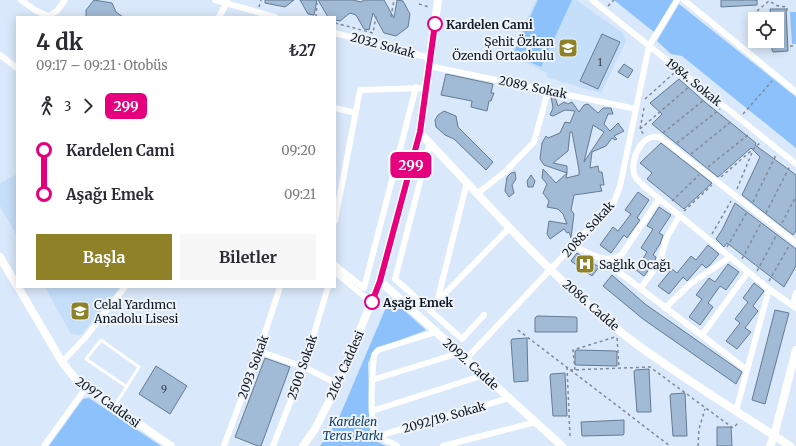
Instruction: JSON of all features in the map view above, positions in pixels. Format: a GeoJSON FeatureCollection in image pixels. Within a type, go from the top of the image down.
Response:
{"type":"FeatureCollection","features":[{"type":"Feature","properties":{"kind":"street"},"geometry":{"type":"LineString","coordinates":[[21,0],[35,10],[48,16],[57,11],[65,0]]}},
{"type":"Feature","properties":{"kind":"street"},"geometry":{"type":"LineString","coordinates":[[215,0],[227,2],[272,16]]}},
{"type":"Feature","properties":{"kind":"street","name":"2164 Caddesi"},"geometry":{"type":"LineString","coordinates":[[303,446],[315,429],[338,384],[380,281],[420,132],[438,0]]}},
{"type":"Feature","properties":{"kind":"street","name":"1984. Sokak"},"geometry":{"type":"LineString","coordinates":[[592,0],[796,164]]}},
{"type":"Feature","properties":{"kind":"street","name":"2088. Sokak"},"geometry":{"type":"LineString","coordinates":[[466,359],[574,246],[611,206],[617,196],[649,46],[677,0]]}},
{"type":"Feature","properties":{"kind":"street"},"geometry":{"type":"LineString","coordinates":[[684,0],[796,92]]}},
{"type":"Feature","properties":{"kind":"street"},"geometry":{"type":"LineString","coordinates":[[220,16],[227,2]]}},
{"type":"Feature","properties":{"kind":"street","name":"2032 Sokak"},"geometry":{"type":"LineString","coordinates":[[336,33],[430,62]]}},
{"type":"Feature","properties":{"kind":"street"},"geometry":{"type":"LineString","coordinates":[[0,55],[16,67]]}},
{"type":"Feature","properties":{"kind":"street","name":"2089. Sokak"},"geometry":{"type":"LineString","coordinates":[[430,62],[548,91],[636,109]]}},
{"type":"Feature","properties":{"kind":"street"},"geometry":{"type":"LineString","coordinates":[[336,266],[364,288],[416,87]]}},
{"type":"Feature","properties":{"kind":"street"},"geometry":{"type":"LineString","coordinates":[[336,215],[360,90],[416,87],[426,88]]}},
{"type":"Feature","properties":{"kind":"street"},"geometry":{"type":"LineString","coordinates":[[478,193],[506,171],[534,142],[548,91]]}},
{"type":"Feature","properties":{"kind":"street"},"geometry":{"type":"LineString","coordinates":[[336,108],[356,113]]}},
{"type":"Feature","properties":{"kind":"street","name":"2086. Cadde"},"geometry":{"type":"LineString","coordinates":[[420,132],[551,270],[616,327],[648,352],[790,446]]}},
{"type":"Feature","properties":{"kind":"street"},"geometry":{"type":"LineString","coordinates":[[794,242],[658,137],[647,138],[636,153],[634,161],[634,176],[659,199],[748,272],[794,307],[796,293]]}},
{"type":"Feature","properties":{"kind":"street"},"geometry":{"type":"LineString","coordinates":[[430,144],[395,279],[462,339],[484,315]]}},
{"type":"Feature","properties":{"kind":"street"},"geometry":{"type":"LineString","coordinates":[[437,302],[467,182]]}},
{"type":"Feature","properties":{"kind":"street"},"geometry":{"type":"LineString","coordinates":[[574,246],[604,260],[617,258],[622,254],[659,199]]}},
{"type":"Feature","properties":{"kind":"street"},"geometry":{"type":"LineString","coordinates":[[640,289],[659,263],[667,237],[680,215]]}},
{"type":"Feature","properties":{"kind":"street"},"geometry":{"type":"LineString","coordinates":[[429,310],[510,227]]}},
{"type":"Feature","properties":{"kind":"street"},"geometry":{"type":"LineString","coordinates":[[665,308],[689,285],[730,256]]}},
{"type":"Feature","properties":{"kind":"street","name":"2097 Caddesi"},"geometry":{"type":"LineString","coordinates":[[0,257],[16,284]]}},
{"type":"Feature","properties":{"kind":"street"},"geometry":{"type":"LineString","coordinates":[[611,266],[747,370]]}},
{"type":"Feature","properties":{"kind":"street"},"geometry":{"type":"LineString","coordinates":[[702,335],[748,272]]}},
{"type":"Feature","properties":{"kind":"street"},"geometry":{"type":"LineString","coordinates":[[336,273],[372,302]]}},
{"type":"Feature","properties":{"kind":"street","name":"2092. Cadde"},"geometry":{"type":"LineString","coordinates":[[380,281],[562,446]]}},
{"type":"Feature","properties":{"kind":"street","name":"2097 Caddesi"},"geometry":{"type":"LineString","coordinates":[[18,288],[62,362],[72,376],[85,389],[171,446]]}},
{"type":"Feature","properties":{"kind":"street"},"geometry":{"type":"LineString","coordinates":[[62,362],[85,338],[124,288]]}},
{"type":"Feature","properties":{"kind":"street","name":"2093 Sokak"},"geometry":{"type":"LineString","coordinates":[[224,446],[259,351],[280,288]]}},
{"type":"Feature","properties":{"kind":"street","name":"2500 Sokak"},"geometry":{"type":"LineString","coordinates":[[273,446],[304,367],[328,288]]}},
{"type":"Feature","properties":{"kind":"street"},"geometry":{"type":"LineString","coordinates":[[736,411],[768,288]]}},
{"type":"Feature","properties":{"kind":"street"},"geometry":{"type":"LineString","coordinates":[[397,446],[378,436],[375,431],[372,410],[372,380],[375,352],[436,332]]}},
{"type":"Feature","properties":{"kind":"street"},"geometry":{"type":"LineString","coordinates":[[770,446],[794,364],[796,350]]}},
{"type":"Feature","properties":{"kind":"street"},"geometry":{"type":"LineString","coordinates":[[259,351],[304,367],[338,384]]}},
{"type":"Feature","properties":{"kind":"street"},"geometry":{"type":"LineString","coordinates":[[372,380],[459,353]]}},
{"type":"Feature","properties":{"kind":"street"},"geometry":{"type":"LineString","coordinates":[[372,410],[484,375]]}},
{"type":"Feature","properties":{"kind":"street"},"geometry":{"type":"LineString","coordinates":[[44,446],[85,389]]}},
{"type":"Feature","properties":{"kind":"street","name":"2092/19. Sokak"},"geometry":{"type":"LineString","coordinates":[[378,436],[510,398]]}},
{"type":"Feature","properties":{"kind":"street"},"geometry":{"type":"LineString","coordinates":[[443,446],[536,422]]}},
{"type":"Feature","properties":{"kind":"lane"},"geometry":{"type":"LineString","coordinates":[[114,408],[139,367],[101,340],[86,359],[126,387]]}},
{"type":"Feature","properties":{"kind":"path"},"geometry":{"type":"LineString","coordinates":[[391,17],[394,0]]}},
{"type":"Feature","properties":{"kind":"path"},"geometry":{"type":"LineString","coordinates":[[757,11],[769,1],[778,6],[787,7],[787,12]]}},
{"type":"Feature","properties":{"kind":"path"},"geometry":{"type":"LineString","coordinates":[[316,16],[317,3]]}},
{"type":"Feature","properties":{"kind":"path"},"geometry":{"type":"LineString","coordinates":[[419,4],[437,9]]}},
{"type":"Feature","properties":{"kind":"path"},"geometry":{"type":"LineString","coordinates":[[336,23],[373,33],[376,16]]}},
{"type":"Feature","properties":{"kind":"path"},"geometry":{"type":"LineString","coordinates":[[790,46],[796,46]]}},
{"type":"Feature","properties":{"kind":"path"},"geometry":{"type":"LineString","coordinates":[[647,138],[640,129],[646,97],[678,69]]}},
{"type":"Feature","properties":{"kind":"path"},"geometry":{"type":"LineString","coordinates":[[686,158],[738,118],[777,76]]}},
{"type":"Feature","properties":{"kind":"path"},"geometry":{"type":"LineString","coordinates":[[640,129],[694,83]]}},
{"type":"Feature","properties":{"kind":"path"},"geometry":{"type":"LineString","coordinates":[[658,137],[710,95]]}},
{"type":"Feature","properties":{"kind":"path"},"geometry":{"type":"LineString","coordinates":[[672,147],[724,106]]}},
{"type":"Feature","properties":{"kind":"path"},"geometry":{"type":"LineString","coordinates":[[768,288],[794,242]]}},
{"type":"Feature","properties":{"kind":"path"},"geometry":{"type":"LineString","coordinates":[[616,327],[619,368]]}},
{"type":"Feature","properties":{"kind":"path"},"geometry":{"type":"LineString","coordinates":[[518,330],[670,446]]}},
{"type":"Feature","properties":{"kind":"path"},"geometry":{"type":"LineString","coordinates":[[575,370],[573,350],[617,336]]}},
{"type":"Feature","properties":{"kind":"path"},"geometry":{"type":"LineString","coordinates":[[567,367],[570,436]]}},
{"type":"Feature","properties":{"kind":"path"},"geometry":{"type":"LineString","coordinates":[[570,370],[650,367],[733,428],[744,416]]}},
{"type":"Feature","properties":{"kind":"path"},"geometry":{"type":"LineString","coordinates":[[698,446],[699,429],[705,408]]}},
{"type":"Feature","properties":{"kind":"shaded area","name":"Şehit Özkan Özendi Ortaokulu"},"geometry":{"type":"Polygon","coordinates":[[[536,0],[576,0],[623,33],[626,41],[601,93],[546,77],[547,73],[510,55],[536,0]]]}},
{"type":"Feature","properties":{"kind":"shaded area"},"geometry":{"type":"Polygon","coordinates":[[[16,175],[16,234],[0,206],[0,183],[16,175]]]}},
{"type":"Feature","properties":{"kind":"shaded area","name":"Celal Yardımcı Anadolu Lisesi"},"geometry":{"type":"Polygon","coordinates":[[[46,288],[119,288],[81,335],[71,334],[46,288]]]}},
{"type":"Feature","properties":{"kind":"green space"},"geometry":{"type":"Polygon","coordinates":[[[538,0],[572,0],[541,67],[513,54],[538,0]]]}},
{"type":"Feature","properties":{"kind":"green space"},"geometry":{"type":"Polygon","coordinates":[[[614,0],[674,0],[654,32],[614,0]]]}},
{"type":"Feature","properties":{"kind":"green space"},"geometry":{"type":"Polygon","coordinates":[[[679,4],[796,97],[796,148],[682,56],[671,54],[657,41],[679,4]]]}},
{"type":"Feature","properties":{"kind":"green space"},"geometry":{"type":"Polygon","coordinates":[[[790,12],[796,12],[796,44],[792,44],[790,12]]]}},
{"type":"Feature","properties":{"kind":"green space","name":"Kardelen Teras Parkı"},"geometry":{"type":"Polygon","coordinates":[[[390,298],[426,330],[374,350],[368,363],[370,434],[373,440],[386,446],[320,446],[338,420],[390,298]]]}},
{"type":"Feature","properties":{"kind":"green space"},"geometry":{"type":"Polygon","coordinates":[[[89,398],[161,446],[49,446],[83,399],[89,398]]]}},
{"type":"Feature","properties":{"kind":"building"},"geometry":{"type":"Polygon","coordinates":[[[94,0],[112,3],[116,12],[122,16],[86,16],[86,10],[94,0]]]}},
{"type":"Feature","properties":{"kind":"building"},"geometry":{"type":"Polygon","coordinates":[[[265,0],[294,0],[285,7],[265,3],[265,0]]]}},
{"type":"Feature","properties":{"kind":"building"},"geometry":{"type":"Polygon","coordinates":[[[300,0],[317,0],[314,15],[308,14],[300,0]]]}},
{"type":"Feature","properties":{"kind":"building"},"geometry":{"type":"Polygon","coordinates":[[[318,0],[353,0],[361,2],[364,0],[384,0],[394,18],[397,0],[403,1],[410,14],[408,27],[396,36],[384,33],[373,13],[369,30],[364,29],[356,15],[350,13],[340,21],[336,20],[336,16],[327,16],[318,0]]]}},
{"type":"Feature","properties":{"kind":"building"},"geometry":{"type":"Polygon","coordinates":[[[721,0],[757,0],[757,5],[721,7],[721,0]]]}},
{"type":"Feature","properties":{"kind":"building"},"geometry":{"type":"Polygon","coordinates":[[[770,9],[786,9],[788,51],[773,52],[772,50],[772,48],[784,48],[784,12],[770,12],[770,9]]]}},
{"type":"Feature","properties":{"kind":"building"},"geometry":{"type":"Polygon","coordinates":[[[602,34],[620,42],[598,89],[580,81],[602,34]]]}},
{"type":"Feature","properties":{"kind":"building"},"geometry":{"type":"Polygon","coordinates":[[[624,64],[633,70],[628,78],[618,72],[624,64]]]}},
{"type":"Feature","properties":{"kind":"building"},"geometry":{"type":"Polygon","coordinates":[[[446,74],[493,84],[491,93],[494,93],[491,101],[489,101],[487,111],[471,107],[472,101],[441,95],[446,74]]]}},
{"type":"Feature","properties":{"kind":"building"},"geometry":{"type":"Polygon","coordinates":[[[679,79],[756,143],[755,145],[796,175],[796,231],[793,235],[742,195],[760,157],[751,148],[718,177],[652,124],[662,114],[650,103],[679,79]]]}},
{"type":"Feature","properties":{"kind":"building"},"geometry":{"type":"Polygon","coordinates":[[[551,96],[555,97],[558,106],[564,102],[568,104],[572,102],[579,112],[584,105],[588,104],[598,113],[603,108],[611,108],[613,114],[608,114],[604,124],[610,131],[618,123],[624,131],[614,136],[617,139],[615,140],[612,138],[606,146],[592,152],[590,168],[598,166],[599,172],[602,172],[604,185],[600,185],[602,191],[574,195],[571,210],[574,214],[571,238],[569,232],[567,233],[564,229],[550,239],[547,234],[549,221],[567,224],[563,214],[558,209],[547,207],[549,201],[543,193],[547,184],[542,178],[543,169],[556,183],[567,173],[544,165],[540,159],[542,143],[546,136],[548,138],[560,133],[565,122],[570,123],[575,111],[565,110],[553,116],[550,115],[553,108],[551,96]],[[593,125],[584,162],[604,132],[593,125]],[[570,132],[568,151],[553,163],[567,166],[566,178],[579,175],[572,132],[570,132]]]}},
{"type":"Feature","properties":{"kind":"building"},"geometry":{"type":"Polygon","coordinates":[[[444,111],[456,116],[458,127],[493,162],[486,170],[454,139],[445,135],[436,127],[435,120],[438,115],[444,111]]]}},
{"type":"Feature","properties":{"kind":"building"},"geometry":{"type":"Polygon","coordinates":[[[661,143],[712,183],[684,209],[647,179],[652,173],[640,163],[661,143]]]}},
{"type":"Feature","properties":{"kind":"building"},"geometry":{"type":"Polygon","coordinates":[[[515,172],[516,179],[512,185],[514,193],[509,197],[505,191],[507,177],[511,173],[515,172]]]}},
{"type":"Feature","properties":{"kind":"building"},"geometry":{"type":"Polygon","coordinates":[[[531,175],[535,181],[533,187],[528,187],[527,181],[531,175]]]}},
{"type":"Feature","properties":{"kind":"building"},"geometry":{"type":"Polygon","coordinates":[[[638,192],[649,200],[637,218],[640,220],[627,238],[624,235],[611,253],[600,245],[613,227],[618,231],[631,214],[625,210],[638,192]]]}},
{"type":"Feature","properties":{"kind":"building"},"geometry":{"type":"Polygon","coordinates":[[[735,203],[796,249],[796,266],[784,287],[727,243],[724,247],[716,239],[735,203]]]}},
{"type":"Feature","properties":{"kind":"building"},"geometry":{"type":"Polygon","coordinates":[[[659,207],[671,215],[659,233],[663,235],[660,244],[653,255],[656,257],[655,261],[644,276],[636,270],[647,252],[641,248],[653,229],[647,226],[659,207]]]}},
{"type":"Feature","properties":{"kind":"building"},"geometry":{"type":"Polygon","coordinates":[[[708,245],[719,254],[710,265],[706,268],[702,264],[687,281],[683,277],[669,294],[658,286],[672,269],[677,273],[691,256],[696,260],[708,245]]]}},
{"type":"Feature","properties":{"kind":"building","name":"Sağlık Ocağı"},"geometry":{"type":"Polygon","coordinates":[[[577,253],[599,267],[592,276],[571,261],[577,253]]]}},
{"type":"Feature","properties":{"kind":"building"},"geometry":{"type":"Polygon","coordinates":[[[728,264],[739,272],[726,290],[720,286],[708,303],[713,307],[700,325],[689,317],[702,299],[696,295],[709,278],[715,282],[728,264]]]}},
{"type":"Feature","properties":{"kind":"building"},"geometry":{"type":"Polygon","coordinates":[[[612,275],[645,304],[742,372],[736,384],[643,319],[603,286],[612,275]]]}},
{"type":"Feature","properties":{"kind":"building"},"geometry":{"type":"Polygon","coordinates":[[[754,283],[764,291],[753,306],[758,311],[745,328],[751,332],[737,349],[726,341],[740,323],[735,319],[748,302],[743,298],[754,283]]]}},
{"type":"Feature","properties":{"kind":"building"},"geometry":{"type":"Polygon","coordinates":[[[775,310],[789,313],[765,404],[752,400],[775,310]]]}},
{"type":"Feature","properties":{"kind":"building"},"geometry":{"type":"Polygon","coordinates":[[[537,316],[576,317],[577,332],[535,332],[535,318],[537,316]]]}},
{"type":"Feature","properties":{"kind":"building"},"geometry":{"type":"Polygon","coordinates":[[[527,338],[528,381],[514,382],[511,341],[512,339],[527,338]]]}},
{"type":"Feature","properties":{"kind":"building"},"geometry":{"type":"Polygon","coordinates":[[[575,351],[616,351],[617,366],[575,365],[575,351]]]}},
{"type":"Feature","properties":{"kind":"building"},"geometry":{"type":"Polygon","coordinates":[[[265,358],[290,367],[261,446],[258,446],[235,437],[265,358]]]}},
{"type":"Feature","properties":{"kind":"building"},"geometry":{"type":"Polygon","coordinates":[[[156,366],[187,386],[170,414],[139,394],[156,366]]]}},
{"type":"Feature","properties":{"kind":"building"},"geometry":{"type":"Polygon","coordinates":[[[649,369],[651,412],[637,412],[634,372],[635,370],[649,369]]]}},
{"type":"Feature","properties":{"kind":"building"},"geometry":{"type":"Polygon","coordinates":[[[565,373],[567,416],[553,416],[550,376],[551,374],[565,373]]]}},
{"type":"Feature","properties":{"kind":"building"},"geometry":{"type":"Polygon","coordinates":[[[685,393],[687,436],[673,436],[670,396],[671,394],[685,393]]]}},
{"type":"Feature","properties":{"kind":"building"},"geometry":{"type":"Polygon","coordinates":[[[624,420],[623,435],[582,436],[581,422],[624,420]]]}},
{"type":"Feature","properties":{"kind":"building"},"geometry":{"type":"Polygon","coordinates":[[[717,427],[731,427],[732,446],[717,446],[717,427]]]}},
{"type":"Feature","properties":{"kind":"bus line","name":"299"},"geometry":{"type":"LineString","coordinates":[[372,302],[380,281],[420,132],[435,24]]}},
{"type":"Feature","properties":{"kind":"place","name":"Kardelen Cami"},"geometry":{"type":"Point","coordinates":[435,24]}},
{"type":"Feature","properties":{"kind":"place","name":"Şehit Özkan Özendi Ortaokulu"},"geometry":{"type":"Point","coordinates":[568,48]}},
{"type":"Feature","properties":{"kind":"place","name":"Sağlık Ocağı"},"geometry":{"type":"Point","coordinates":[585,264]}},
{"type":"Feature","properties":{"kind":"place","name":"Aşağı Emek"},"geometry":{"type":"Point","coordinates":[372,302]}},
{"type":"Feature","properties":{"kind":"place","name":"Celal Yardımcı Anadolu Lisesi"},"geometry":{"type":"Point","coordinates":[80,311]}}]}
